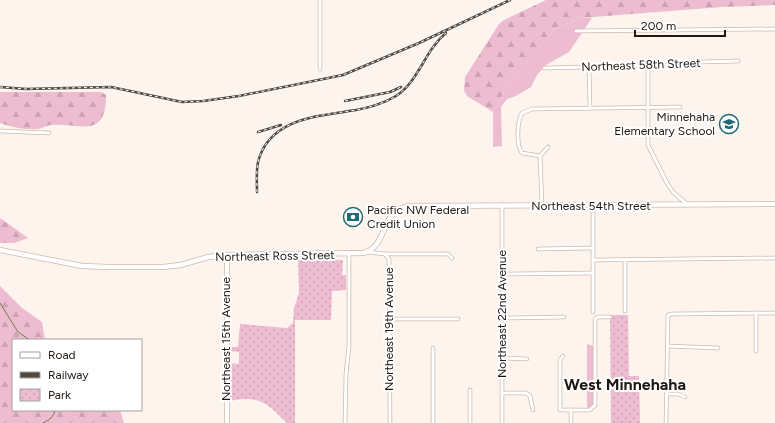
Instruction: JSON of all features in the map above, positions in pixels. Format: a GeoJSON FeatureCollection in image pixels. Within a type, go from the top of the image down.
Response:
{"type":"FeatureCollection","features":[{"type":"Feature","properties":{"kind":"street"},"geometry":{"type":"LineString","coordinates":[[320,0],[320,69]]}},
{"type":"Feature","properties":{"kind":"street"},"geometry":{"type":"LineString","coordinates":[[576,31],[775,29]]}},
{"type":"Feature","properties":{"kind":"street","name":"Northeast 58th Street"},"geometry":{"type":"LineString","coordinates":[[544,68],[679,65],[700,62],[738,61]]}},
{"type":"Feature","properties":{"kind":"street"},"geometry":{"type":"LineString","coordinates":[[648,65],[648,145],[673,192],[690,206]]}},
{"type":"Feature","properties":{"kind":"street"},"geometry":{"type":"LineString","coordinates":[[589,67],[590,108]]}},
{"type":"Feature","properties":{"kind":"street"},"geometry":{"type":"LineString","coordinates":[[540,156],[526,155],[520,150],[519,122],[522,113],[532,109],[680,107]]}},
{"type":"Feature","properties":{"kind":"street"},"geometry":{"type":"LineString","coordinates":[[0,131],[49,133]]}},
{"type":"Feature","properties":{"kind":"street"},"geometry":{"type":"LineString","coordinates":[[542,206],[540,156],[548,146]]}},
{"type":"Feature","properties":{"kind":"street","name":"Northeast 54th Street"},"geometry":{"type":"LineString","coordinates":[[368,252],[377,244],[390,217],[400,209],[408,206],[690,206],[775,204]]}},
{"type":"Feature","properties":{"kind":"street","name":"Northeast 22nd Avenue"},"geometry":{"type":"LineString","coordinates":[[502,205],[502,423]]}},
{"type":"Feature","properties":{"kind":"street"},"geometry":{"type":"LineString","coordinates":[[593,206],[593,312]]}},
{"type":"Feature","properties":{"kind":"street"},"geometry":{"type":"LineString","coordinates":[[538,248],[593,248]]}},
{"type":"Feature","properties":{"kind":"street","name":"Northeast Ross Street"},"geometry":{"type":"LineString","coordinates":[[0,250],[82,266],[109,267],[171,266],[208,257],[227,255],[349,254],[368,252]]}},
{"type":"Feature","properties":{"kind":"street","name":"Northeast 19th Avenue"},"geometry":{"type":"LineString","coordinates":[[368,252],[385,254],[389,259],[390,423]]}},
{"type":"Feature","properties":{"kind":"street"},"geometry":{"type":"LineString","coordinates":[[345,423],[346,374],[349,346],[349,254]]}},
{"type":"Feature","properties":{"kind":"street"},"geometry":{"type":"LineString","coordinates":[[385,254],[448,254],[452,258]]}},
{"type":"Feature","properties":{"kind":"street","name":"Northeast 15th Avenue"},"geometry":{"type":"LineString","coordinates":[[227,255],[227,423]]}},
{"type":"Feature","properties":{"kind":"street"},"geometry":{"type":"LineString","coordinates":[[593,260],[775,258]]}},
{"type":"Feature","properties":{"kind":"street"},"geometry":{"type":"LineString","coordinates":[[625,260],[625,311]]}},
{"type":"Feature","properties":{"kind":"street"},"geometry":{"type":"LineString","coordinates":[[502,274],[592,273]]}},
{"type":"Feature","properties":{"kind":"street"},"geometry":{"type":"LineString","coordinates":[[756,313],[756,351]]}},
{"type":"Feature","properties":{"kind":"street"},"geometry":{"type":"LineString","coordinates":[[666,423],[667,318],[669,315],[775,313]]}},
{"type":"Feature","properties":{"kind":"street"},"geometry":{"type":"LineString","coordinates":[[502,318],[564,317]]}},
{"type":"Feature","properties":{"kind":"street"},"geometry":{"type":"LineString","coordinates":[[563,356],[560,360],[560,410],[590,410],[594,408],[595,319],[598,317],[610,317]]}},
{"type":"Feature","properties":{"kind":"street"},"geometry":{"type":"LineString","coordinates":[[389,319],[458,319]]}},
{"type":"Feature","properties":{"kind":"street"},"geometry":{"type":"LineString","coordinates":[[667,346],[718,348]]}},
{"type":"Feature","properties":{"kind":"street"},"geometry":{"type":"LineString","coordinates":[[433,348],[433,423]]}},
{"type":"Feature","properties":{"kind":"street"},"geometry":{"type":"LineString","coordinates":[[502,358],[527,359]]}},
{"type":"Feature","properties":{"kind":"street"},"geometry":{"type":"LineString","coordinates":[[470,390],[470,423]]}},
{"type":"Feature","properties":{"kind":"street"},"geometry":{"type":"LineString","coordinates":[[502,393],[528,394],[533,410]]}},
{"type":"Feature","properties":{"kind":"street"},"geometry":{"type":"LineString","coordinates":[[667,394],[678,394],[685,397]]}},
{"type":"Feature","properties":{"kind":"street"},"geometry":{"type":"LineString","coordinates":[[571,410],[571,423]]}},
{"type":"Feature","properties":{"kind":"green space"},"geometry":{"type":"Polygon","coordinates":[[[546,0],[775,0],[775,5],[722,7],[580,18],[555,29],[509,83],[493,112],[467,96],[464,91],[465,77],[499,24],[504,20],[546,0]]]}},
{"type":"Feature","properties":{"kind":"green space"},"geometry":{"type":"Polygon","coordinates":[[[580,18],[592,18],[569,52],[546,65],[537,75],[531,87],[516,96],[507,99],[501,107],[502,146],[493,147],[493,112],[509,83],[555,29],[580,18]]]}},
{"type":"Feature","properties":{"kind":"green space"},"geometry":{"type":"Polygon","coordinates":[[[0,92],[101,92],[106,95],[105,109],[101,118],[96,124],[89,126],[51,125],[37,129],[18,128],[0,123],[0,92]]]}},
{"type":"Feature","properties":{"kind":"green space"},"geometry":{"type":"Polygon","coordinates":[[[0,218],[28,238],[14,243],[0,243],[0,218]]]}},
{"type":"Feature","properties":{"kind":"green space"},"geometry":{"type":"Polygon","coordinates":[[[298,260],[343,260],[342,275],[346,275],[346,290],[332,291],[331,320],[295,320],[295,423],[287,423],[274,410],[262,402],[249,399],[230,401],[230,363],[239,364],[239,352],[229,351],[230,347],[238,347],[240,324],[287,328],[293,323],[294,308],[299,293],[298,260]]]}},
{"type":"Feature","properties":{"kind":"green space"},"geometry":{"type":"Polygon","coordinates":[[[0,286],[22,308],[42,322],[45,339],[12,339],[12,411],[120,411],[124,423],[0,423],[0,286]]]}},
{"type":"Feature","properties":{"kind":"green space"},"geometry":{"type":"Polygon","coordinates":[[[610,315],[628,315],[629,376],[639,376],[640,423],[611,423],[610,315]]]}},
{"type":"Feature","properties":{"kind":"green space"},"geometry":{"type":"Polygon","coordinates":[[[587,344],[593,346],[593,404],[591,407],[587,408],[587,344]]]}},
{"type":"Feature","properties":{"kind":"waterway"},"geometry":{"type":"LineString","coordinates":[[0,303],[18,332],[28,339]]}},
{"type":"Feature","properties":{"kind":"waterway"},"geometry":{"type":"LineString","coordinates":[[43,423],[54,415],[55,411]]}},
{"type":"Feature","properties":{"kind":"railway"},"geometry":{"type":"LineString","coordinates":[[0,87],[26,89],[111,87],[182,102],[203,101],[239,96],[343,75],[419,43],[510,0]]}},
{"type":"Feature","properties":{"kind":"railway"},"geometry":{"type":"LineString","coordinates":[[257,192],[258,162],[264,147],[273,136],[284,128],[312,117],[356,110],[386,101],[396,96],[411,82],[433,48],[446,33]]}},
{"type":"Feature","properties":{"kind":"railway"},"geometry":{"type":"LineString","coordinates":[[345,101],[390,92],[401,87]]}},
{"type":"Feature","properties":{"kind":"railway"},"geometry":{"type":"LineString","coordinates":[[258,132],[281,125]]}},
{"type":"Feature","properties":{"kind":"place","name":"Minnehaha Elementary School"},"geometry":{"type":"Point","coordinates":[729,124]}},
{"type":"Feature","properties":{"kind":"place","name":"Pacific NW Federal Credit Union"},"geometry":{"type":"Point","coordinates":[353,217]}},
{"type":"Feature","properties":{"kind":"district","name":"West Minnehaha"},"geometry":{"type":"Point","coordinates":[625,384]}}]}
